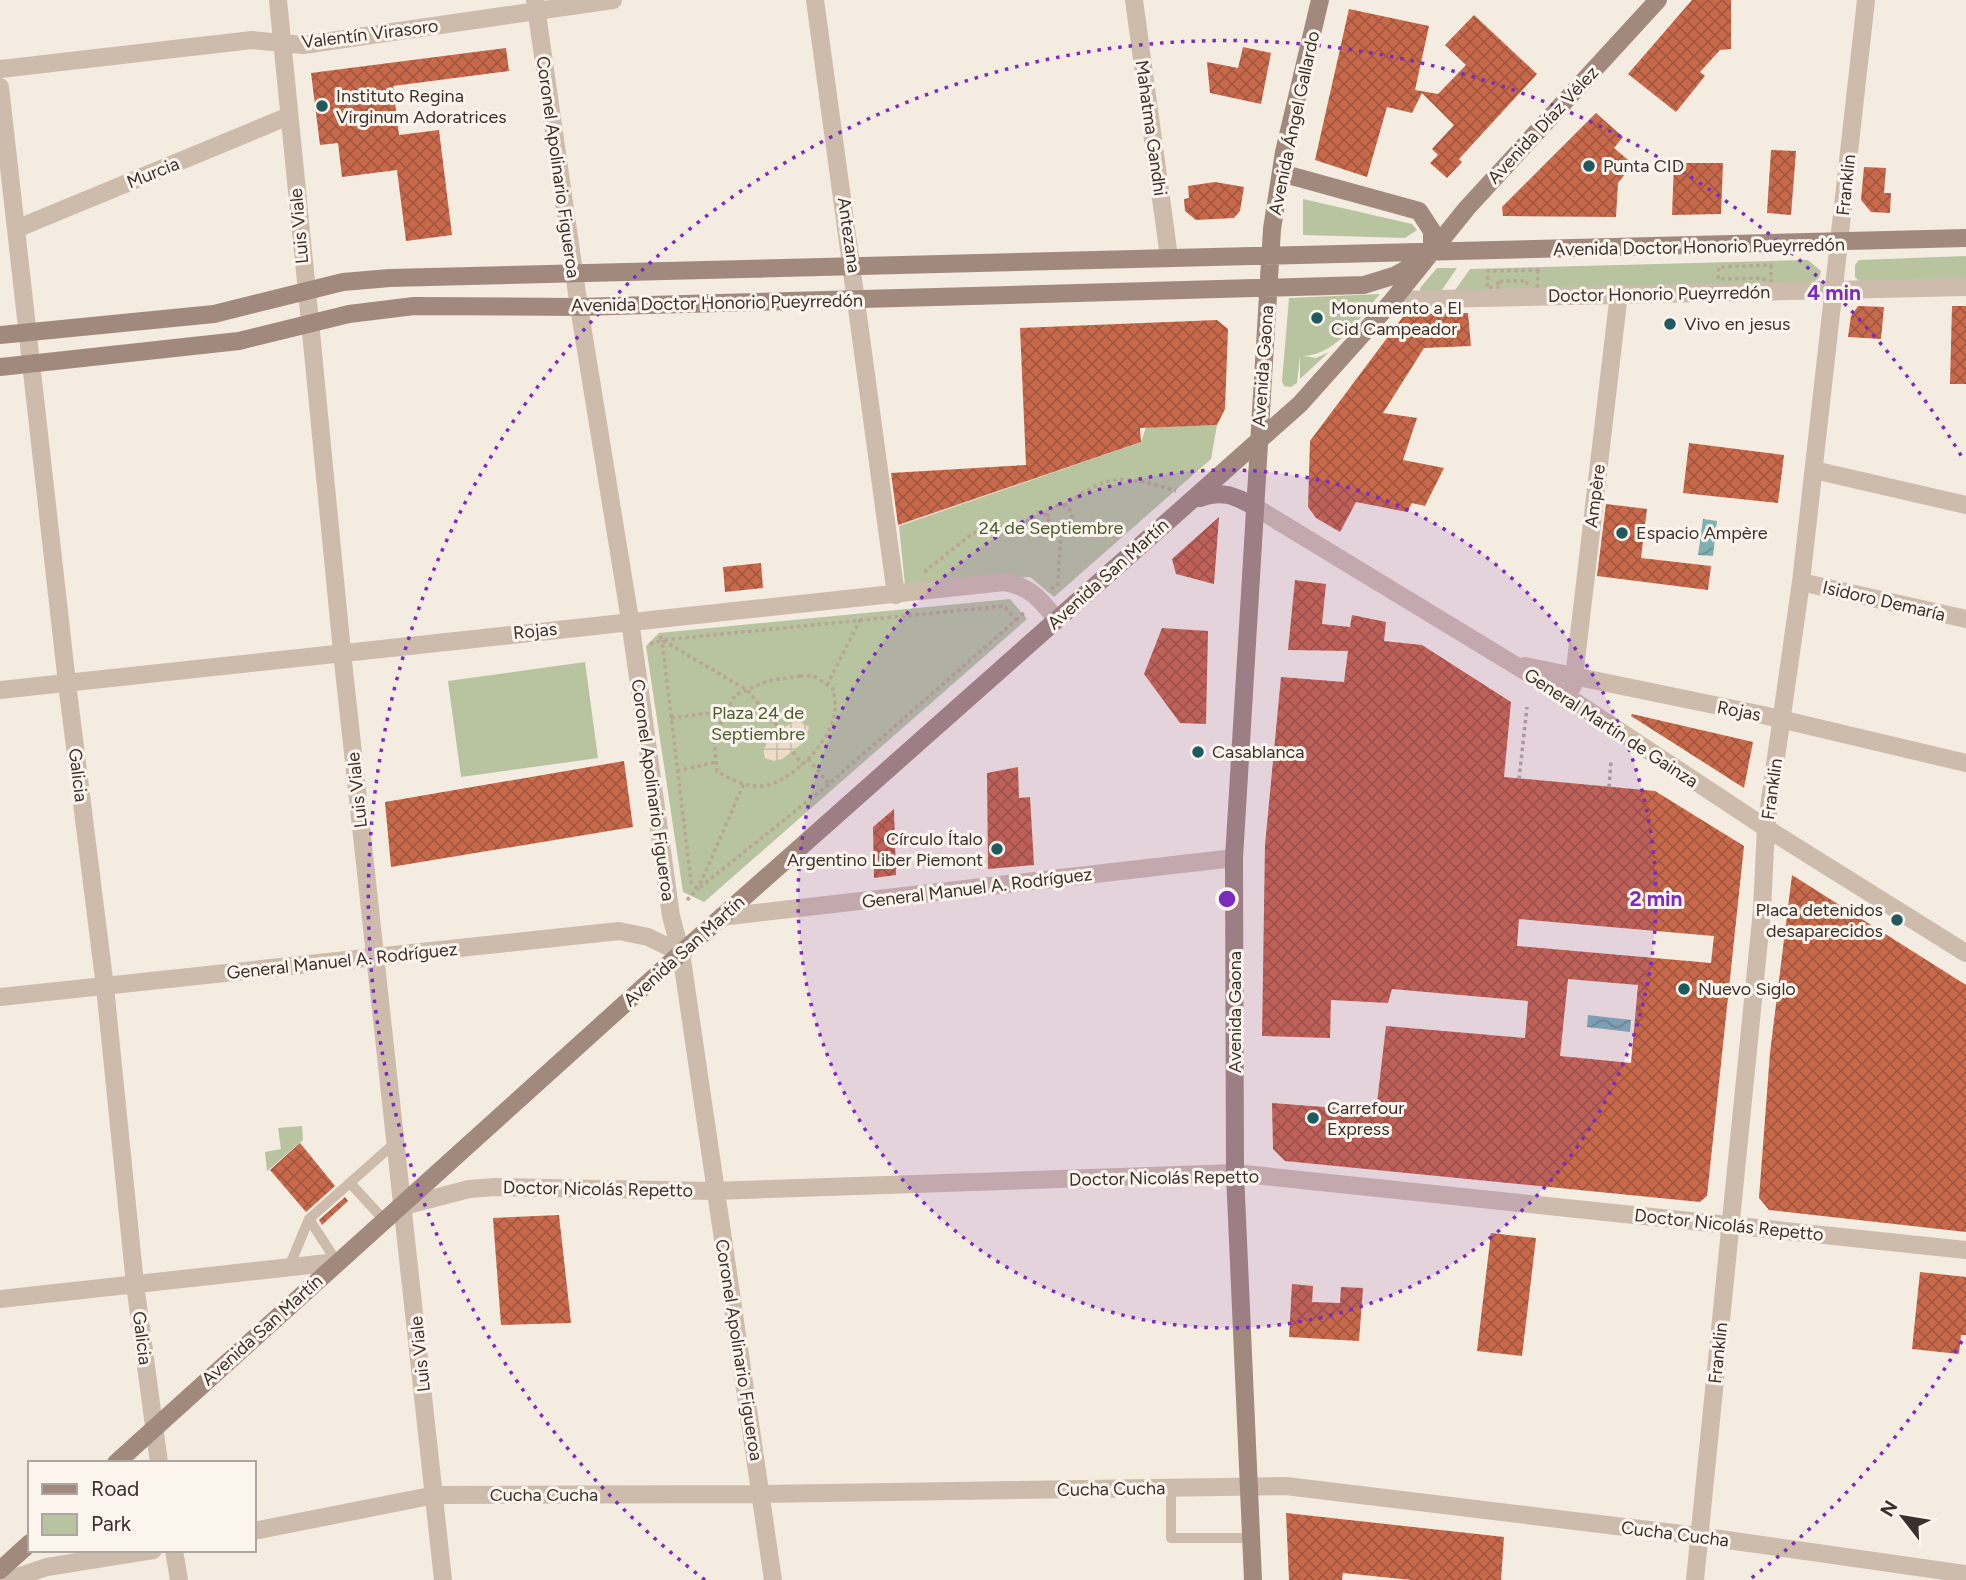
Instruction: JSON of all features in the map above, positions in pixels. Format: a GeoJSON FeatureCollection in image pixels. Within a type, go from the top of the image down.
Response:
{"type":"FeatureCollection","features":[{"type":"Feature","properties":{"kind":"main road","name":"Avenida Ángel Gallardo"},"geometry":{"type":"LineString","coordinates":[[1268,288],[1281,173],[1320,0]]}},
{"type":"Feature","properties":{"kind":"main road","name":"Avenida Díaz Vélez"},"geometry":{"type":"LineString","coordinates":[[1432,253],[1467,208],[1658,0]]}},
{"type":"Feature","properties":{"kind":"main road"},"geometry":{"type":"LineString","coordinates":[[1281,173],[1419,211],[1432,231],[1432,253]]}},
{"type":"Feature","properties":{"kind":"main road","name":"Avenida Doctor Honorio Pueyrredón"},"geometry":{"type":"LineString","coordinates":[[0,335],[214,314],[305,290],[390,278],[1966,238]]}},
{"type":"Feature","properties":{"kind":"main road","name":"Avenida Doctor Honorio Pueyrredón"},"geometry":{"type":"LineString","coordinates":[[0,367],[239,341],[362,312],[414,306],[579,307],[1364,285],[1396,275],[1432,253]]}},
{"type":"Feature","properties":{"kind":"main road","name":"Avenida Gaona"},"geometry":{"type":"LineString","coordinates":[[1257,444],[1300,404],[1432,253]]}},
{"type":"Feature","properties":{"kind":"main road","name":"Avenida Gaona"},"geometry":{"type":"LineString","coordinates":[[1252,1580],[1235,1173],[1234,858],[1268,288]]}},
{"type":"Feature","properties":{"kind":"main road","name":"Avenida San Martín"},"geometry":{"type":"LineString","coordinates":[[118,1461],[337,1262],[404,1206],[721,917],[1057,620],[1184,497],[1257,444]]}},
{"type":"Feature","properties":{"kind":"main road"},"geometry":{"type":"LineString","coordinates":[[1184,497],[1220,492],[1234,495],[1255,507]]}},
{"type":"Feature","properties":{"kind":"main road"},"geometry":{"type":"LineString","coordinates":[[0,1570],[28,1544]]}},
{"type":"Feature","properties":{"kind":"street","name":"Luis Viale"},"geometry":{"type":"LineString","coordinates":[[278,0],[342,652],[443,1580]]}},
{"type":"Feature","properties":{"kind":"street","name":"Valentín Virasoro"},"geometry":{"type":"LineString","coordinates":[[0,69],[251,40],[303,45],[535,6],[613,0]]}},
{"type":"Feature","properties":{"kind":"street","name":"Antezana"},"geometry":{"type":"LineString","coordinates":[[815,0],[858,300],[896,595]]}},
{"type":"Feature","properties":{"kind":"street","name":"Mahatma Gandhi"},"geometry":{"type":"LineString","coordinates":[[1134,0],[1169,257]]}},
{"type":"Feature","properties":{"kind":"street","name":"Franklin"},"geometry":{"type":"LineString","coordinates":[[1695,1580],[1762,910],[1766,828],[1801,582],[1866,0]]}},
{"type":"Feature","properties":{"kind":"street","name":"Coronel Apolinario Figueroa"},"geometry":{"type":"LineString","coordinates":[[535,6],[573,272],[630,620],[671,916],[681,953],[772,1580]]}},
{"type":"Feature","properties":{"kind":"street","name":"Galicia"},"geometry":{"type":"LineString","coordinates":[[0,87],[66,683],[105,987],[135,1284],[159,1461]]}},
{"type":"Feature","properties":{"kind":"street","name":"Murcia"},"geometry":{"type":"LineString","coordinates":[[16,229],[289,116]]}},
{"type":"Feature","properties":{"kind":"street","name":"Doctor Honorio Pueyrredón"},"geometry":{"type":"LineString","coordinates":[[1393,300],[1966,287]]}},
{"type":"Feature","properties":{"kind":"street","name":"Ampère"},"geometry":{"type":"LineString","coordinates":[[1571,699],[1619,293]]}},
{"type":"Feature","properties":{"kind":"street"},"geometry":{"type":"LineString","coordinates":[[1814,470],[1966,505]]}},
{"type":"Feature","properties":{"kind":"street","name":"General Martín de Gainza"},"geometry":{"type":"LineString","coordinates":[[1255,507],[1571,699],[1766,828],[1966,953]]}},
{"type":"Feature","properties":{"kind":"street","name":"Rojas"},"geometry":{"type":"LineString","coordinates":[[0,690],[630,620],[1004,582],[1020,585],[1035,594],[1057,620]]}},
{"type":"Feature","properties":{"kind":"street","name":"Isidoro Demaría"},"geometry":{"type":"LineString","coordinates":[[1801,582],[1966,619]]}},
{"type":"Feature","properties":{"kind":"street","name":"Rojas"},"geometry":{"type":"LineString","coordinates":[[1511,664],[1782,720],[1966,763]]}},
{"type":"Feature","properties":{"kind":"street","name":"General Manuel A. Rodríguez"},"geometry":{"type":"LineString","coordinates":[[721,917],[1234,858]]}},
{"type":"Feature","properties":{"kind":"street","name":"General Manuel A. Rodríguez"},"geometry":{"type":"LineString","coordinates":[[0,997],[619,931],[648,937],[681,953]]}},
{"type":"Feature","properties":{"kind":"street","name":"Doctor Nicolás Repetto"},"geometry":{"type":"LineString","coordinates":[[404,1206],[469,1189],[495,1187],[714,1191],[1235,1173],[1966,1250]]}},
{"type":"Feature","properties":{"kind":"street"},"geometry":{"type":"LineString","coordinates":[[0,1299],[337,1262]]}},
{"type":"Feature","properties":{"kind":"street","name":"Cucha Cucha"},"geometry":{"type":"LineString","coordinates":[[256,1531],[435,1495],[761,1494],[1286,1486],[1699,1536],[1966,1574]]}},
{"type":"Feature","properties":{"kind":"street"},"geometry":{"type":"LineString","coordinates":[[8,1580],[47,1567],[141,1552]]}},
{"type":"Feature","properties":{"kind":"street"},"geometry":{"type":"LineString","coordinates":[[174,1552],[179,1580]]}},
{"type":"Feature","properties":{"kind":"lane"},"geometry":{"type":"LineString","coordinates":[[289,1267],[309,1219],[396,1141]]}},
{"type":"Feature","properties":{"kind":"lane"},"geometry":{"type":"LineString","coordinates":[[350,1183],[385,1221]]}},
{"type":"Feature","properties":{"kind":"lane"},"geometry":{"type":"LineString","coordinates":[[309,1219],[337,1262]]}},
{"type":"Feature","properties":{"kind":"lane"},"geometry":{"type":"LineString","coordinates":[[1171,1488],[1171,1538],[1251,1538]]}},
{"type":"Feature","properties":{"kind":"path"},"geometry":{"type":"LineString","coordinates":[[1064,506],[1072,519],[1070,524],[1061,529],[1051,526],[1048,516],[1053,507],[1064,506],[1089,486],[1117,478],[1184,497]]}},
{"type":"Feature","properties":{"kind":"path"},"geometry":{"type":"LineString","coordinates":[[920,576],[973,533],[1014,531],[1038,512],[1048,516]]}},
{"type":"Feature","properties":{"kind":"path"},"geometry":{"type":"LineString","coordinates":[[1058,584],[1061,529]]}},
{"type":"Feature","properties":{"kind":"path"},"geometry":{"type":"LineString","coordinates":[[634,649],[662,640],[861,618],[1004,606],[1016,620]]}},
{"type":"Feature","properties":{"kind":"path"},"geometry":{"type":"LineString","coordinates":[[671,916],[698,889],[829,784],[1026,611]]}},
{"type":"Feature","properties":{"kind":"path"},"geometry":{"type":"LineString","coordinates":[[654,618],[662,640],[691,883],[698,889]]}},
{"type":"Feature","properties":{"kind":"path"},"geometry":{"type":"LineString","coordinates":[[827,685],[861,618]]}},
{"type":"Feature","properties":{"kind":"path"},"geometry":{"type":"LineString","coordinates":[[662,640],[747,690],[780,729]]}},
{"type":"Feature","properties":{"kind":"path"},"geometry":{"type":"LineString","coordinates":[[800,676],[814,676],[827,685],[833,689],[835,712],[822,741],[808,759],[785,779],[760,786],[744,783],[716,771],[714,737],[735,695],[766,681],[800,676]]}},
{"type":"Feature","properties":{"kind":"path"},"geometry":{"type":"LineString","coordinates":[[1519,779],[1527,707]]}},
{"type":"Feature","properties":{"kind":"path"},"geometry":{"type":"LineString","coordinates":[[671,718],[727,711]]}},
{"type":"Feature","properties":{"kind":"path"},"geometry":{"type":"LineString","coordinates":[[793,752],[802,765]]}},
{"type":"Feature","properties":{"kind":"path"},"geometry":{"type":"LineString","coordinates":[[808,759],[829,784]]}},
{"type":"Feature","properties":{"kind":"path"},"geometry":{"type":"LineString","coordinates":[[1609,787],[1611,761]]}},
{"type":"Feature","properties":{"kind":"path"},"geometry":{"type":"LineString","coordinates":[[677,771],[716,762]]}},
{"type":"Feature","properties":{"kind":"path"},"geometry":{"type":"LineString","coordinates":[[698,889],[744,783]]}},
{"type":"Feature","properties":{"kind":"green space"},"geometry":{"type":"Polygon","coordinates":[[[1303,199],[1412,224],[1417,230],[1405,238],[1303,235],[1303,199]]]}},
{"type":"Feature","properties":{"kind":"green space"},"geometry":{"type":"Polygon","coordinates":[[[1966,256],[1966,280],[1861,283],[1855,277],[1855,265],[1859,260],[1966,256]]]}},
{"type":"Feature","properties":{"kind":"green space"},"geometry":{"type":"Polygon","coordinates":[[[1808,260],[1821,271],[1819,278],[1812,283],[1453,293],[1470,269],[1808,260]]]}},
{"type":"Feature","properties":{"kind":"green space"},"geometry":{"type":"Polygon","coordinates":[[[1437,268],[1457,268],[1439,294],[1421,293],[1420,288],[1437,268]]]}},
{"type":"Feature","properties":{"kind":"green space"},"geometry":{"type":"Polygon","coordinates":[[[1380,294],[1356,324],[1337,342],[1316,354],[1304,356],[1316,358],[1329,352],[1300,379],[1300,356],[1297,383],[1291,387],[1284,386],[1282,381],[1289,298],[1380,294]]]}},
{"type":"Feature","properties":{"kind":"green space","name":"24 de Septiembre"},"geometry":{"type":"Polygon","coordinates":[[[1217,425],[1211,459],[1054,597],[1030,577],[905,585],[899,526],[1141,442],[1146,427],[1217,425]]]}},
{"type":"Feature","properties":{"kind":"green space","name":"Plaza 24 de Septiembre"},"geometry":{"type":"Polygon","coordinates":[[[1010,599],[1027,619],[704,902],[683,892],[646,646],[659,633],[1010,599]]]}},
{"type":"Feature","properties":{"kind":"green space"},"geometry":{"type":"Polygon","coordinates":[[[585,662],[598,758],[461,777],[448,681],[585,662]]]}},
{"type":"Feature","properties":{"kind":"green space"},"geometry":{"type":"Polygon","coordinates":[[[302,1126],[303,1140],[267,1171],[265,1152],[281,1149],[278,1128],[302,1126]]]}},
{"type":"Feature","properties":{"kind":"shaded area"},"geometry":{"type":"Polygon","coordinates":[[[797,720],[809,727],[803,743],[782,759],[774,761],[765,758],[763,751],[771,735],[797,720]]]}},
{"type":"Feature","properties":{"kind":"water"},"geometry":{"type":"Polygon","coordinates":[[[1703,519],[1717,521],[1713,556],[1698,555],[1703,519]]]}},
{"type":"Feature","properties":{"kind":"water"},"geometry":{"type":"Polygon","coordinates":[[[1588,1015],[1631,1020],[1630,1032],[1587,1027],[1588,1015]]]}},
{"type":"Feature","properties":{"kind":"building"},"geometry":{"type":"Polygon","coordinates":[[[1692,0],[1731,0],[1731,49],[1720,50],[1700,72],[1705,76],[1676,112],[1628,74],[1692,0]]]}},
{"type":"Feature","properties":{"kind":"building"},"geometry":{"type":"Polygon","coordinates":[[[1349,9],[1429,26],[1415,90],[1438,94],[1466,65],[1445,45],[1474,15],[1537,74],[1459,159],[1462,162],[1447,178],[1430,163],[1438,155],[1432,149],[1454,125],[1422,93],[1412,113],[1387,107],[1367,177],[1315,160],[1349,9]]]}},
{"type":"Feature","properties":{"kind":"building"},"geometry":{"type":"Polygon","coordinates":[[[1243,47],[1271,53],[1261,104],[1210,93],[1207,62],[1238,68],[1243,47]]]}},
{"type":"Feature","properties":{"kind":"building"},"geometry":{"type":"Polygon","coordinates":[[[506,48],[509,71],[393,86],[399,135],[439,130],[452,235],[406,241],[397,170],[342,177],[338,143],[320,145],[311,73],[506,48]]]}},
{"type":"Feature","properties":{"kind":"building"},"geometry":{"type":"Polygon","coordinates":[[[1596,113],[1623,137],[1614,148],[1633,164],[1618,183],[1616,217],[1503,216],[1502,207],[1596,113]]]}},
{"type":"Feature","properties":{"kind":"building"},"geometry":{"type":"Polygon","coordinates":[[[1771,150],[1796,151],[1791,215],[1767,213],[1771,150]]]}},
{"type":"Feature","properties":{"kind":"building"},"geometry":{"type":"Polygon","coordinates":[[[1674,163],[1723,163],[1721,214],[1672,215],[1674,163]]]}},
{"type":"Feature","properties":{"kind":"building"},"geometry":{"type":"Polygon","coordinates":[[[1864,167],[1886,168],[1884,193],[1891,193],[1890,213],[1871,212],[1861,200],[1864,167]]]}},
{"type":"Feature","properties":{"kind":"building"},"geometry":{"type":"Polygon","coordinates":[[[1215,182],[1244,187],[1240,211],[1234,218],[1196,220],[1185,211],[1184,199],[1189,198],[1188,186],[1215,182]]]}},
{"type":"Feature","properties":{"kind":"building"},"geometry":{"type":"Polygon","coordinates":[[[1858,306],[1884,307],[1881,339],[1848,337],[1851,316],[1858,306]]]}},
{"type":"Feature","properties":{"kind":"building"},"geometry":{"type":"Polygon","coordinates":[[[1952,306],[1966,306],[1966,384],[1950,384],[1952,306]]]}},
{"type":"Feature","properties":{"kind":"building"},"geometry":{"type":"Polygon","coordinates":[[[1468,313],[1471,346],[1424,348],[1383,413],[1417,418],[1403,460],[1444,468],[1425,506],[1412,503],[1407,512],[1356,502],[1340,532],[1316,518],[1308,507],[1310,441],[1405,314],[1468,313]]]}},
{"type":"Feature","properties":{"kind":"building"},"geometry":{"type":"Polygon","coordinates":[[[1217,320],[1228,329],[1225,409],[1217,425],[1140,428],[1141,442],[898,525],[891,473],[1026,465],[1020,328],[1217,320]]]}},
{"type":"Feature","properties":{"kind":"building"},"geometry":{"type":"Polygon","coordinates":[[[1689,443],[1784,455],[1778,503],[1683,493],[1689,443]]]}},
{"type":"Feature","properties":{"kind":"building","name":"Espacio Ampère"},"geometry":{"type":"Polygon","coordinates":[[[1606,504],[1647,509],[1641,558],[1711,566],[1708,590],[1597,576],[1606,504]]]}},
{"type":"Feature","properties":{"kind":"building"},"geometry":{"type":"Polygon","coordinates":[[[1219,517],[1214,584],[1176,574],[1172,559],[1219,517]]]}},
{"type":"Feature","properties":{"kind":"building"},"geometry":{"type":"Polygon","coordinates":[[[761,563],[763,588],[725,592],[723,567],[761,563]]]}},
{"type":"Feature","properties":{"kind":"building"},"geometry":{"type":"Polygon","coordinates":[[[1295,580],[1326,584],[1322,624],[1350,627],[1352,615],[1386,622],[1384,641],[1422,645],[1511,702],[1504,777],[1655,791],[1744,846],[1707,1196],[1700,1202],[1285,1161],[1273,1149],[1272,1103],[1376,1111],[1386,1026],[1525,1038],[1528,1001],[1392,989],[1388,1003],[1331,1000],[1330,1038],[1262,1036],[1265,845],[1281,677],[1344,682],[1348,651],[1288,650],[1295,580]],[[1519,919],[1517,946],[1711,963],[1714,936],[1519,919]],[[1568,979],[1560,1056],[1631,1063],[1638,985],[1568,979]]]}},
{"type":"Feature","properties":{"kind":"building"},"geometry":{"type":"Polygon","coordinates":[[[1162,628],[1208,631],[1206,724],[1180,723],[1144,674],[1162,628]]]}},
{"type":"Feature","properties":{"kind":"building"},"geometry":{"type":"Polygon","coordinates":[[[1632,714],[1753,742],[1744,788],[1631,716],[1632,714]]]}},
{"type":"Feature","properties":{"kind":"building"},"geometry":{"type":"Polygon","coordinates":[[[624,761],[633,827],[391,867],[385,802],[624,761]]]}},
{"type":"Feature","properties":{"kind":"building"},"geometry":{"type":"Polygon","coordinates":[[[1018,767],[1019,798],[1030,797],[1034,865],[988,869],[987,773],[1018,767]]]}},
{"type":"Feature","properties":{"kind":"building"},"geometry":{"type":"Polygon","coordinates":[[[894,809],[896,875],[874,878],[873,827],[894,809]]]}},
{"type":"Feature","properties":{"kind":"building"},"geometry":{"type":"Polygon","coordinates":[[[1792,875],[1966,985],[1966,1232],[1769,1210],[1759,1198],[1770,1053],[1792,875]]]}},
{"type":"Feature","properties":{"kind":"building"},"geometry":{"type":"Polygon","coordinates":[[[300,1143],[335,1186],[306,1212],[270,1170],[300,1143]]]}},
{"type":"Feature","properties":{"kind":"building"},"geometry":{"type":"Polygon","coordinates":[[[345,1197],[348,1201],[322,1225],[319,1220],[345,1197]]]}},
{"type":"Feature","properties":{"kind":"building"},"geometry":{"type":"Polygon","coordinates":[[[559,1215],[571,1323],[501,1325],[493,1218],[559,1215]]]}},
{"type":"Feature","properties":{"kind":"building"},"geometry":{"type":"Polygon","coordinates":[[[1491,1233],[1536,1238],[1522,1356],[1477,1351],[1491,1233]]]}},
{"type":"Feature","properties":{"kind":"building"},"geometry":{"type":"Polygon","coordinates":[[[1920,1272],[1966,1277],[1966,1335],[1961,1335],[1959,1354],[1912,1349],[1920,1272]]]}},
{"type":"Feature","properties":{"kind":"building"},"geometry":{"type":"Polygon","coordinates":[[[1292,1284],[1313,1286],[1312,1302],[1340,1303],[1341,1287],[1363,1288],[1359,1341],[1289,1337],[1292,1284]]]}},
{"type":"Feature","properties":{"kind":"building"},"geometry":{"type":"Polygon","coordinates":[[[1286,1513],[1504,1537],[1501,1580],[1412,1580],[1343,1573],[1342,1580],[1289,1580],[1286,1513]]]}},
{"type":"Feature","properties":{"kind":"place","name":"Instituto Regina Virginum Adoratrices"},"geometry":{"type":"Point","coordinates":[322,106]}},
{"type":"Feature","properties":{"kind":"place","name":"Punta CID"},"geometry":{"type":"Point","coordinates":[1589,166]}},
{"type":"Feature","properties":{"kind":"place","name":"Monumento a El Cid Campeador"},"geometry":{"type":"Point","coordinates":[1317,318]}},
{"type":"Feature","properties":{"kind":"place","name":"Vivo en jesus"},"geometry":{"type":"Point","coordinates":[1670,324]}},
{"type":"Feature","properties":{"kind":"place","name":"Espacio Ampère"},"geometry":{"type":"Point","coordinates":[1622,533]}},
{"type":"Feature","properties":{"kind":"place","name":"Casablanca"},"geometry":{"type":"Point","coordinates":[1198,752]}},
{"type":"Feature","properties":{"kind":"place","name":"Círculo Ítalo Argentino Liber Piemont"},"geometry":{"type":"Point","coordinates":[997,849]}},
{"type":"Feature","properties":{"kind":"place","name":"Placa detenidos desaparecidos"},"geometry":{"type":"Point","coordinates":[1897,920]}},
{"type":"Feature","properties":{"kind":"place","name":"Nuevo Siglo"},"geometry":{"type":"Point","coordinates":[1684,989]}},
{"type":"Feature","properties":{"kind":"place","name":"Carrefour Express"},"geometry":{"type":"Point","coordinates":[1313,1118]}}]}
